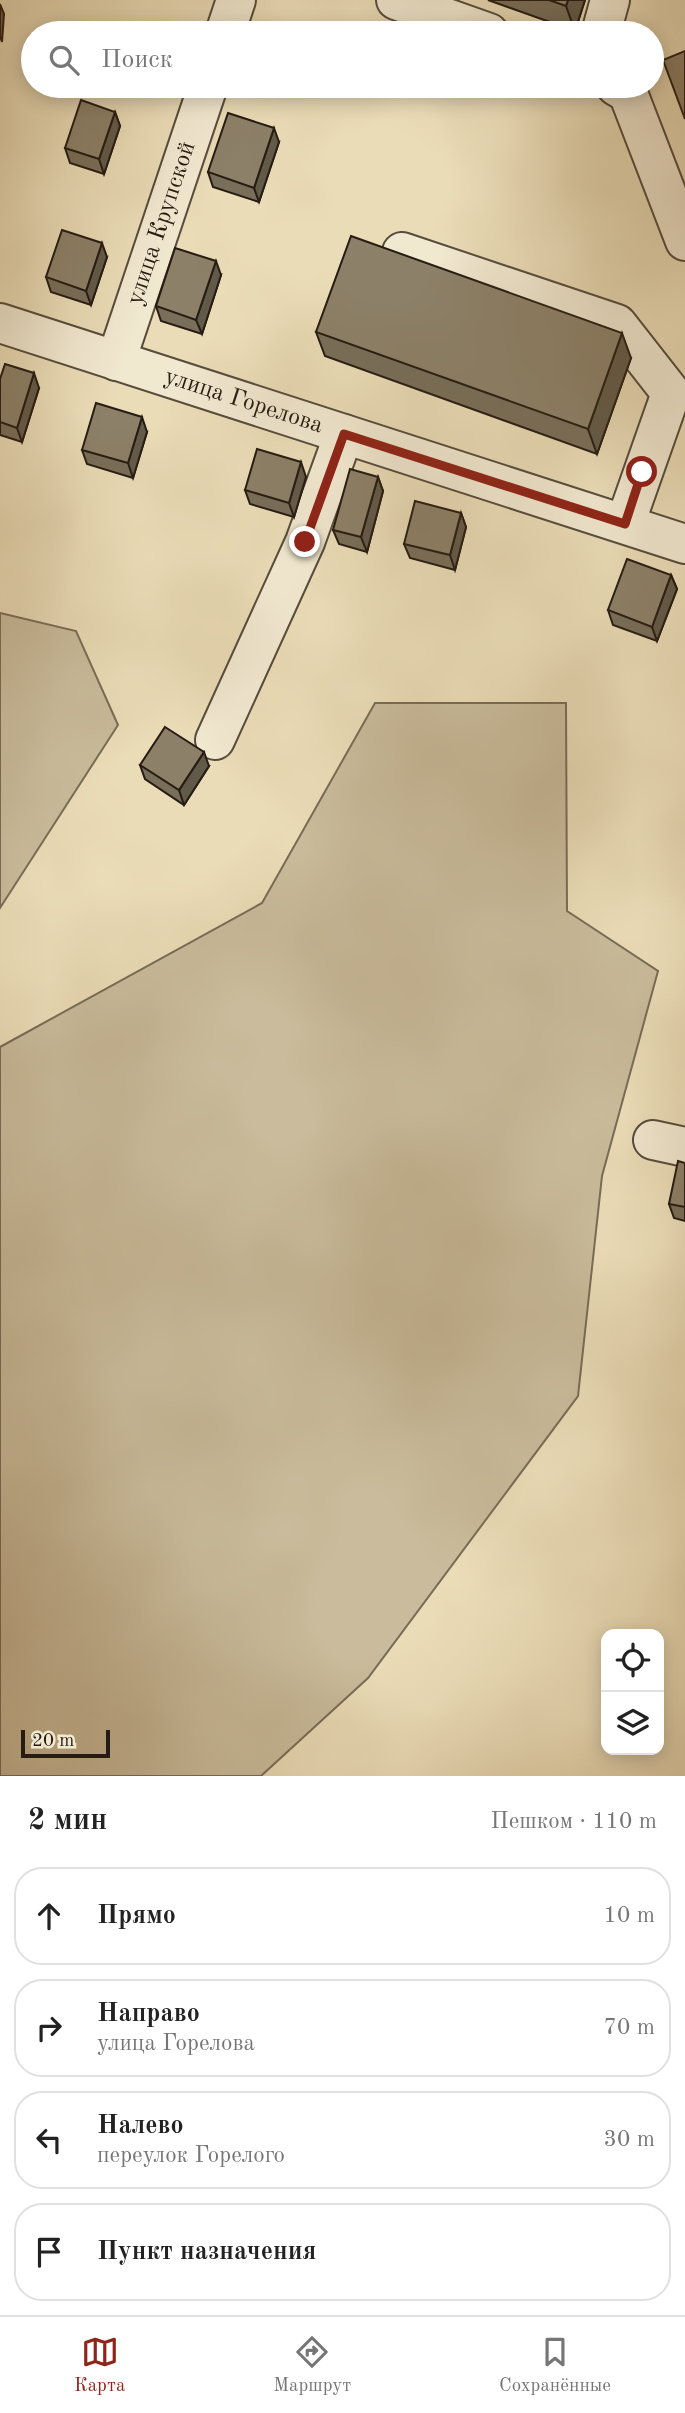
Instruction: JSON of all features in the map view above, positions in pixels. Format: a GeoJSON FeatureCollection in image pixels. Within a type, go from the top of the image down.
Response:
{"type":"FeatureCollection","features":[{"type":"Feature","properties":{"kind":"street"},"geometry":{"type":"LineString","coordinates":[[229,21],[236,0]]}},
{"type":"Feature","properties":{"kind":"street"},"geometry":{"type":"LineString","coordinates":[[396,0],[455,21]]}},
{"type":"Feature","properties":{"kind":"street"},"geometry":{"type":"LineString","coordinates":[[604,21],[610,0]]}},
{"type":"Feature","properties":{"kind":"street","name":"улица Крупской"},"geometry":{"type":"LineString","coordinates":[[116,361],[204,98]]}},
{"type":"Feature","properties":{"kind":"street"},"geometry":{"type":"LineString","coordinates":[[630,98],[685,241]]}},
{"type":"Feature","properties":{"kind":"street"},"geometry":{"type":"LineString","coordinates":[[401,252],[617,324],[671,393],[625,524]]}},
{"type":"Feature","properties":{"kind":"street","name":"улица Горелова"},"geometry":{"type":"LineString","coordinates":[[0,323],[685,544]]}},
{"type":"Feature","properties":{"kind":"street"},"geometry":{"type":"LineString","coordinates":[[215,740],[305,542],[344,434]]}},
{"type":"Feature","properties":{"kind":"shaded area"},"geometry":{"type":"Polygon","coordinates":[[[0,613],[76,631],[118,725],[0,908],[0,613]]]}},
{"type":"Feature","properties":{"kind":"shaded area"},"geometry":{"type":"Polygon","coordinates":[[[375,703],[566,703],[567,911],[658,971],[602,1176],[578,1396],[368,1678],[261,1776],[0,1776],[0,1047],[262,903],[375,703]]]}},
{"type":"Feature","properties":{"kind":"building"},"geometry":{"type":"Polygon","coordinates":[[[549,0],[568,0],[566,6],[549,0]]]}},
{"type":"Feature","properties":{"kind":"building"},"geometry":{"type":"Polygon","coordinates":[[[685,51],[685,119],[664,63],[664,60],[685,51]]]}},
{"type":"Feature","properties":{"kind":"building"},"geometry":{"type":"Polygon","coordinates":[[[81,100],[115,112],[99,159],[65,148],[81,100]]]}},
{"type":"Feature","properties":{"kind":"building"},"geometry":{"type":"Polygon","coordinates":[[[228,113],[274,128],[254,188],[208,172],[228,113]]]}},
{"type":"Feature","properties":{"kind":"building"},"geometry":{"type":"Polygon","coordinates":[[[62,230],[102,243],[86,291],[46,277],[62,230]]]}},
{"type":"Feature","properties":{"kind":"building"},"geometry":{"type":"Polygon","coordinates":[[[351,236],[622,333],[588,429],[316,332],[351,236]]]}},
{"type":"Feature","properties":{"kind":"building"},"geometry":{"type":"Polygon","coordinates":[[[175,248],[216,261],[196,320],[156,306],[175,248]]]}},
{"type":"Feature","properties":{"kind":"building"},"geometry":{"type":"Polygon","coordinates":[[[5,364],[34,373],[17,428],[0,422],[0,379],[5,364]]]}},
{"type":"Feature","properties":{"kind":"building"},"geometry":{"type":"Polygon","coordinates":[[[96,403],[142,417],[128,463],[82,450],[96,403]]]}},
{"type":"Feature","properties":{"kind":"building"},"geometry":{"type":"Polygon","coordinates":[[[257,449],[301,462],[289,503],[245,490],[257,449]]]}},
{"type":"Feature","properties":{"kind":"building"},"geometry":{"type":"Polygon","coordinates":[[[350,469],[378,477],[361,537],[333,530],[350,469]]]}},
{"type":"Feature","properties":{"kind":"building"},"geometry":{"type":"Polygon","coordinates":[[[415,501],[461,513],[450,555],[404,544],[415,501]]]}},
{"type":"Feature","properties":{"kind":"building"},"geometry":{"type":"Polygon","coordinates":[[[627,559],[671,575],[652,627],[608,610],[627,559]]]}},
{"type":"Feature","properties":{"kind":"building"},"geometry":{"type":"Polygon","coordinates":[[[165,727],[204,752],[179,790],[140,765],[165,727]]]}},
{"type":"Feature","properties":{"kind":"building"},"geometry":{"type":"Polygon","coordinates":[[[678,1161],[685,1163],[685,1207],[669,1204],[678,1161]]]}},
{"type":"Feature","properties":{"kind":"route"},"geometry":{"type":"LineString","coordinates":[[305,542],[344,434],[625,524],[642,472]]}}]}
